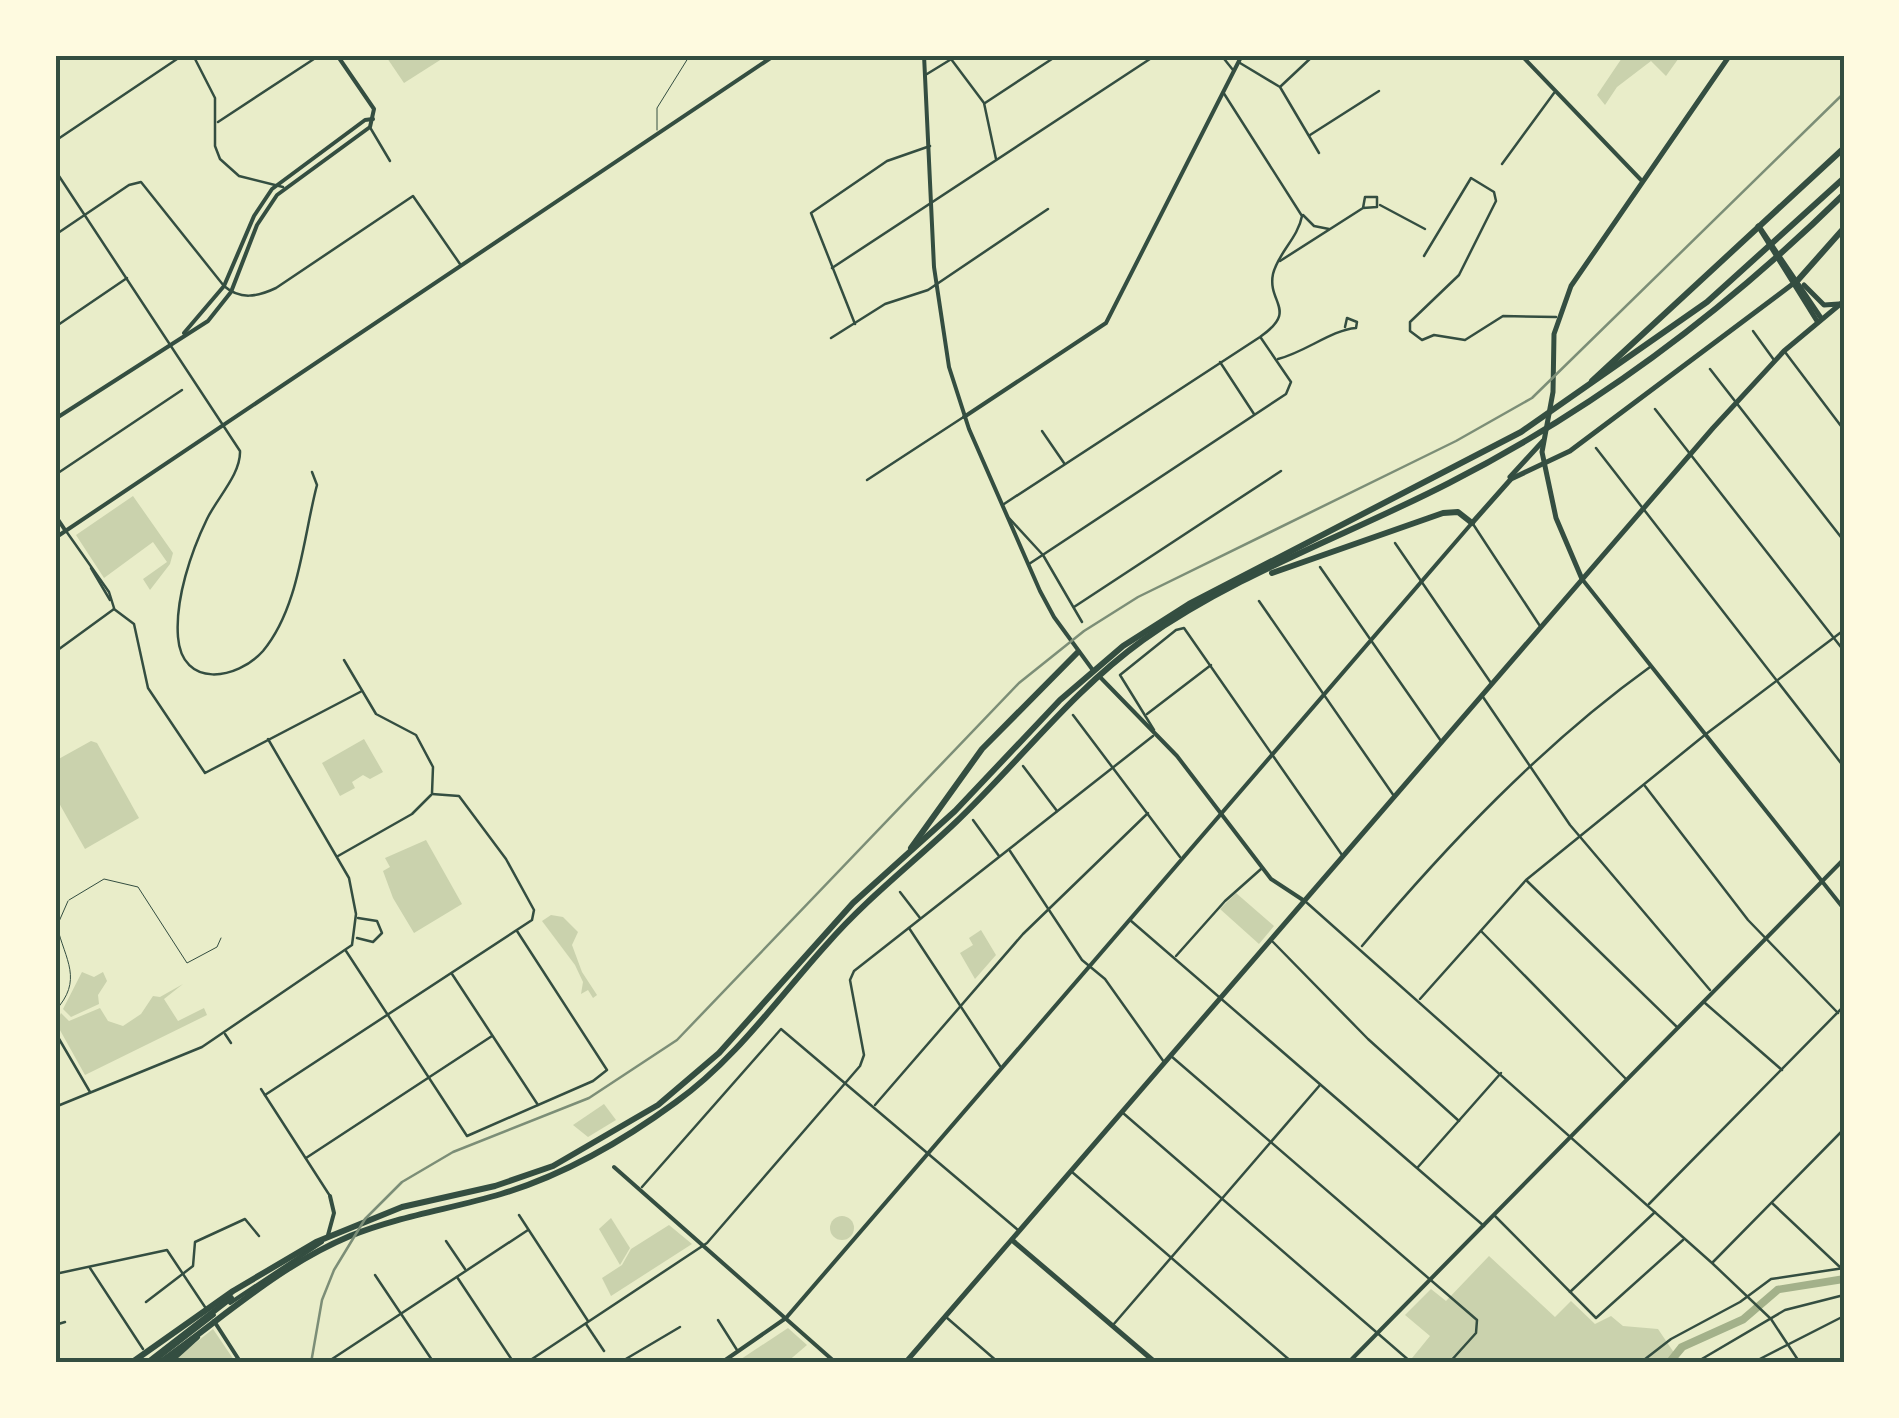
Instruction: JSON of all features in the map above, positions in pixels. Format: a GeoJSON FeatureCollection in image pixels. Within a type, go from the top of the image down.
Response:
{"type":"FeatureCollection","features":[{"type":"Feature","properties":{"kind":"highway"},"geometry":{"type":"LineString","coordinates":[[1578,395],[1844,148]]}},
{"type":"Feature","properties":{"kind":"highway"},"geometry":{"type":"LineString","coordinates":[[613,1138],[673,1094],[719,1053],[853,902],[956,811],[1103,666],[1189,604],[1521,432],[1578,395],[1674,328],[1788,233],[1844,178]]}},
{"type":"Feature","properties":{"kind":"highway"},"geometry":{"type":"LineString","coordinates":[[1103,666],[1176,619],[1518,446],[1572,413],[1681,337],[1761,272],[1844,194]]}},
{"type":"Feature","properties":{"kind":"highway"},"geometry":{"type":"LineString","coordinates":[[1796,282],[1844,228]]}},
{"type":"Feature","properties":{"kind":"highway"},"geometry":{"type":"LineString","coordinates":[[1238,586],[1442,513],[1458,512],[1472,523]]}},
{"type":"Feature","properties":{"kind":"highway"},"geometry":{"type":"LineString","coordinates":[[907,854],[982,749],[1078,652]]}},
{"type":"Feature","properties":{"kind":"highway"},"geometry":{"type":"LineString","coordinates":[[153,1363],[292,1266],[349,1237],[405,1217],[498,1195],[575,1160],[680,1100],[728,1057],[852,917],[958,820],[1087,680]]}},
{"type":"Feature","properties":{"kind":"highway"},"geometry":{"type":"LineString","coordinates":[[131,1363],[316,1242],[402,1207],[495,1186],[575,1160]]}},
{"type":"Feature","properties":{"kind":"highway"},"geometry":{"type":"LineString","coordinates":[[153,1363],[256,1278]]}},
{"type":"Feature","properties":{"kind":"highway"},"geometry":{"type":"LineString","coordinates":[[168,1363],[201,1331]]}},
{"type":"Feature","properties":{"kind":"main road"},"geometry":{"type":"LineString","coordinates":[[1582,578],[1556,518],[1542,452],[1553,392],[1558,318],[1571,286],[1730,55]]}},
{"type":"Feature","properties":{"kind":"main road"},"geometry":{"type":"LineString","coordinates":[[1758,226],[1820,320]]}},
{"type":"Feature","properties":{"kind":"main road"},"geometry":{"type":"LineString","coordinates":[[1796,282],[1824,305],[1843,302]]}},
{"type":"Feature","properties":{"kind":"main road"},"geometry":{"type":"LineString","coordinates":[[1506,483],[1562,456],[1796,282]]}},
{"type":"Feature","properties":{"kind":"main road"},"geometry":{"type":"LineString","coordinates":[[905,1363],[1734,404],[1784,351],[1843,302]]}},
{"type":"Feature","properties":{"kind":"main road"},"geometry":{"type":"LineString","coordinates":[[1472,523],[1544,440]]}},
{"type":"Feature","properties":{"kind":"main road"},"geometry":{"type":"LineString","coordinates":[[1542,452],[1562,456]]}},
{"type":"Feature","properties":{"kind":"main road"},"geometry":{"type":"LineString","coordinates":[[1012,1240],[1156,1363]]}},
{"type":"Feature","properties":{"kind":"street"},"geometry":{"type":"LineString","coordinates":[[55,141],[184,55]]}},
{"type":"Feature","properties":{"kind":"street"},"geometry":{"type":"LineString","coordinates":[[192,55],[215,98],[215,146],[226,166],[239,176],[284,188]]}},
{"type":"Feature","properties":{"kind":"street"},"geometry":{"type":"LineString","coordinates":[[216,123],[320,55]]}},
{"type":"Feature","properties":{"kind":"street"},"geometry":{"type":"LineString","coordinates":[[55,419],[208,321],[231,292],[257,225],[284,188],[370,127],[373,106],[338,55]]}},
{"type":"Feature","properties":{"kind":"street"},"geometry":{"type":"LineString","coordinates":[[55,538],[774,55]]}},
{"type":"Feature","properties":{"kind":"street"},"geometry":{"type":"LineString","coordinates":[[924,55],[936,284],[949,367],[964,417],[1054,618],[1078,652],[1156,734],[1277,885],[1304,901],[1361,947],[1712,1263],[1770,1319],[1800,1363]]}},
{"type":"Feature","properties":{"kind":"street"},"geometry":{"type":"LineString","coordinates":[[926,75],[958,55]]}},
{"type":"Feature","properties":{"kind":"street"},"geometry":{"type":"LineString","coordinates":[[984,104],[1058,55]]}},
{"type":"Feature","properties":{"kind":"street"},"geometry":{"type":"LineString","coordinates":[[832,268],[1156,55]]}},
{"type":"Feature","properties":{"kind":"street"},"geometry":{"type":"LineString","coordinates":[[1222,55],[1234,70]]}},
{"type":"Feature","properties":{"kind":"street"},"geometry":{"type":"LineString","coordinates":[[867,480],[1106,324],[1242,55]]}},
{"type":"Feature","properties":{"kind":"street"},"geometry":{"type":"LineString","coordinates":[[1280,87],[1314,55]]}},
{"type":"Feature","properties":{"kind":"street"},"geometry":{"type":"LineString","coordinates":[[1521,55],[1642,181]]}},
{"type":"Feature","properties":{"kind":"street"},"geometry":{"type":"LineString","coordinates":[[951,59],[984,104],[996,160]]}},
{"type":"Feature","properties":{"kind":"street"},"geometry":{"type":"LineString","coordinates":[[1238,62],[1280,87],[1320,152]]}},
{"type":"Feature","properties":{"kind":"street"},"geometry":{"type":"LineString","coordinates":[[1309,136],[1379,91]]}},
{"type":"Feature","properties":{"kind":"street"},"geometry":{"type":"LineString","coordinates":[[1502,164],[1556,91]]}},
{"type":"Feature","properties":{"kind":"street"},"geometry":{"type":"LineString","coordinates":[[1223,92],[1302,213],[1314,226],[1329,229]]}},
{"type":"Feature","properties":{"kind":"street"},"geometry":{"type":"LineString","coordinates":[[184,333],[224,286],[254,216],[276,184],[366,120],[374,120]]}},
{"type":"Feature","properties":{"kind":"street"},"geometry":{"type":"LineString","coordinates":[[370,127],[390,161]]}},
{"type":"Feature","properties":{"kind":"street"},"geometry":{"type":"LineString","coordinates":[[856,324],[812,214],[887,160],[930,146]]}},
{"type":"Feature","properties":{"kind":"street"},"geometry":{"type":"LineString","coordinates":[[55,170],[240,450],[239,464],[200,534],[179,615],[180,648],[198,671],[221,677],[235,673],[258,656],[279,629],[317,485],[312,472]]}},
{"type":"Feature","properties":{"kind":"street"},"geometry":{"type":"LineString","coordinates":[[1424,256],[1471,178],[1494,192],[1496,201],[1459,275],[1410,322],[1415,338],[1434,335],[1465,340],[1503,316],[1558,318]]}},
{"type":"Feature","properties":{"kind":"street"},"geometry":{"type":"LineString","coordinates":[[55,235],[140,182],[224,286],[231,292],[260,294],[413,196],[460,265]]}},
{"type":"Feature","properties":{"kind":"street"},"geometry":{"type":"LineString","coordinates":[[1278,262],[1363,208],[1369,195],[1426,229]]}},
{"type":"Feature","properties":{"kind":"street"},"geometry":{"type":"LineString","coordinates":[[1363,208],[1373,210],[1379,204]]}},
{"type":"Feature","properties":{"kind":"street"},"geometry":{"type":"LineString","coordinates":[[831,338],[885,304],[936,284],[1048,208]]}},
{"type":"Feature","properties":{"kind":"street"},"geometry":{"type":"LineString","coordinates":[[1003,505],[1272,328],[1280,313],[1272,280],[1278,262],[1296,234],[1302,213]]}},
{"type":"Feature","properties":{"kind":"street"},"geometry":{"type":"LineString","coordinates":[[55,326],[127,278]]}},
{"type":"Feature","properties":{"kind":"street"},"geometry":{"type":"LineString","coordinates":[[1277,360],[1303,353],[1345,327]]}},
{"type":"Feature","properties":{"kind":"street"},"geometry":{"type":"LineString","coordinates":[[1753,331],[1774,361]]}},
{"type":"Feature","properties":{"kind":"street"},"geometry":{"type":"LineString","coordinates":[[1029,564],[1291,388],[1260,336]]}},
{"type":"Feature","properties":{"kind":"street"},"geometry":{"type":"LineString","coordinates":[[1784,351],[1844,430]]}},
{"type":"Feature","properties":{"kind":"street"},"geometry":{"type":"LineString","coordinates":[[1220,362],[1254,415]]}},
{"type":"Feature","properties":{"kind":"street"},"geometry":{"type":"LineString","coordinates":[[1710,369],[1844,541]]}},
{"type":"Feature","properties":{"kind":"street"},"geometry":{"type":"LineString","coordinates":[[55,475],[182,390]]}},
{"type":"Feature","properties":{"kind":"street"},"geometry":{"type":"LineString","coordinates":[[1655,409],[1844,651]]}},
{"type":"Feature","properties":{"kind":"street"},"geometry":{"type":"LineString","coordinates":[[1042,431],[1064,464]]}},
{"type":"Feature","properties":{"kind":"street"},"geometry":{"type":"LineString","coordinates":[[1596,448],[1844,767]]}},
{"type":"Feature","properties":{"kind":"street"},"geometry":{"type":"LineString","coordinates":[[1074,606],[1280,471]]}},
{"type":"Feature","properties":{"kind":"street"},"geometry":{"type":"LineString","coordinates":[[55,515],[114,606],[134,624],[148,688],[205,773],[362,691]]}},
{"type":"Feature","properties":{"kind":"street"},"geometry":{"type":"LineString","coordinates":[[1007,516],[1043,555],[1082,622]]}},
{"type":"Feature","properties":{"kind":"street"},"geometry":{"type":"LineString","coordinates":[[721,1363],[786,1318],[1472,523],[1540,627]]}},
{"type":"Feature","properties":{"kind":"street"},"geometry":{"type":"LineString","coordinates":[[1395,543],[1492,684]]}},
{"type":"Feature","properties":{"kind":"street"},"geometry":{"type":"LineString","coordinates":[[1320,567],[1442,742]]}},
{"type":"Feature","properties":{"kind":"street"},"geometry":{"type":"LineString","coordinates":[[1582,578],[1844,909]]}},
{"type":"Feature","properties":{"kind":"street"},"geometry":{"type":"LineString","coordinates":[[1259,601],[1394,797]]}},
{"type":"Feature","properties":{"kind":"street"},"geometry":{"type":"LineString","coordinates":[[55,652],[114,606]]}},
{"type":"Feature","properties":{"kind":"street"},"geometry":{"type":"LineString","coordinates":[[1156,734],[1120,676],[1176,630],[1188,632],[1270,756],[1343,856]]}},
{"type":"Feature","properties":{"kind":"street"},"geometry":{"type":"LineString","coordinates":[[1419,1000],[1526,880],[1706,734],[1844,630]]}},
{"type":"Feature","properties":{"kind":"street"},"geometry":{"type":"LineString","coordinates":[[336,858],[412,814],[432,794],[433,766],[416,734],[381,719],[344,660]]}},
{"type":"Feature","properties":{"kind":"street"},"geometry":{"type":"LineString","coordinates":[[1146,714],[1210,665]]}},
{"type":"Feature","properties":{"kind":"street"},"geometry":{"type":"LineString","coordinates":[[1361,947],[1428,868],[1598,707],[1652,666]]}},
{"type":"Feature","properties":{"kind":"street"},"geometry":{"type":"LineString","coordinates":[[1482,696],[1579,837],[1713,993]]}},
{"type":"Feature","properties":{"kind":"street"},"geometry":{"type":"LineString","coordinates":[[1129,709],[1137,702]]}},
{"type":"Feature","properties":{"kind":"street"},"geometry":{"type":"LineString","coordinates":[[1073,715],[1181,858]]}},
{"type":"Feature","properties":{"kind":"street"},"geometry":{"type":"LineString","coordinates":[[526,1363],[704,1246],[846,1082],[864,1055],[850,978],[1156,734]]}},
{"type":"Feature","properties":{"kind":"street"},"geometry":{"type":"LineString","coordinates":[[55,1107],[186,1055],[346,952],[354,937],[353,889],[268,739]]}},
{"type":"Feature","properties":{"kind":"street"},"geometry":{"type":"LineString","coordinates":[[1023,766],[1058,812]]}},
{"type":"Feature","properties":{"kind":"street"},"geometry":{"type":"LineString","coordinates":[[1644,784],[1765,940],[1838,1013]]}},
{"type":"Feature","properties":{"kind":"street"},"geometry":{"type":"LineString","coordinates":[[265,1095],[532,920],[534,910],[507,861],[459,796],[432,794]]}},
{"type":"Feature","properties":{"kind":"street"},"geometry":{"type":"LineString","coordinates":[[874,1106],[1049,909],[1148,813]]}},
{"type":"Feature","properties":{"kind":"street"},"geometry":{"type":"LineString","coordinates":[[972,820],[1000,858]]}},
{"type":"Feature","properties":{"kind":"street"},"geometry":{"type":"LineString","coordinates":[[1009,850],[1165,1063]]}},
{"type":"Feature","properties":{"kind":"street"},"geometry":{"type":"LineString","coordinates":[[1348,1363],[1844,860]]}},
{"type":"Feature","properties":{"kind":"street"},"geometry":{"type":"LineString","coordinates":[[1176,957],[1225,901],[1262,868]]}},
{"type":"Feature","properties":{"kind":"street"},"geometry":{"type":"LineString","coordinates":[[1526,880],[1678,1028]]}},
{"type":"Feature","properties":{"kind":"street"},"geometry":{"type":"LineString","coordinates":[[900,892],[921,919]]}},
{"type":"Feature","properties":{"kind":"street"},"geometry":{"type":"LineString","coordinates":[[354,937],[373,942],[382,933],[376,921],[356,918]]}},
{"type":"Feature","properties":{"kind":"street"},"geometry":{"type":"LineString","coordinates":[[1129,920],[1484,1226]]}},
{"type":"Feature","properties":{"kind":"street"},"geometry":{"type":"LineString","coordinates":[[909,928],[1001,1068]]}},
{"type":"Feature","properties":{"kind":"street"},"geometry":{"type":"LineString","coordinates":[[1480,930],[1627,1080]]}},
{"type":"Feature","properties":{"kind":"street"},"geometry":{"type":"LineString","coordinates":[[346,952],[467,1136],[538,1106],[607,1070],[516,931]]}},
{"type":"Feature","properties":{"kind":"street"},"geometry":{"type":"LineString","coordinates":[[1270,940],[1368,1039],[1459,1121]]}},
{"type":"Feature","properties":{"kind":"street"},"geometry":{"type":"LineString","coordinates":[[451,972],[538,1106]]}},
{"type":"Feature","properties":{"kind":"street"},"geometry":{"type":"LineString","coordinates":[[1704,1002],[1782,1070]]}},
{"type":"Feature","properties":{"kind":"street"},"geometry":{"type":"LineString","coordinates":[[1648,1206],[1844,1006]]}},
{"type":"Feature","properties":{"kind":"street"},"geometry":{"type":"LineString","coordinates":[[640,1190],[779,1030],[1020,1230]]}},
{"type":"Feature","properties":{"kind":"street"},"geometry":{"type":"LineString","coordinates":[[55,1032],[91,1093]]}},
{"type":"Feature","properties":{"kind":"street"},"geometry":{"type":"LineString","coordinates":[[224,1032],[231,1043]]}},
{"type":"Feature","properties":{"kind":"street"},"geometry":{"type":"LineString","coordinates":[[306,1158],[492,1036]]}},
{"type":"Feature","properties":{"kind":"street"},"geometry":{"type":"LineString","coordinates":[[1171,1056],[1431,1279],[1479,1325],[1449,1363]]}},
{"type":"Feature","properties":{"kind":"street"},"geometry":{"type":"LineString","coordinates":[[1416,1168],[1501,1073]]}},
{"type":"Feature","properties":{"kind":"street"},"geometry":{"type":"LineString","coordinates":[[1112,1326],[1320,1085]]}},
{"type":"Feature","properties":{"kind":"street"},"geometry":{"type":"LineString","coordinates":[[89,1266],[153,1363],[212,1317],[322,1242],[334,1216],[330,1196],[260,1088]]}},
{"type":"Feature","properties":{"kind":"street"},"geometry":{"type":"LineString","coordinates":[[1122,1112],[1412,1363]]}},
{"type":"Feature","properties":{"kind":"street"},"geometry":{"type":"LineString","coordinates":[[1712,1263],[1844,1129]]}},
{"type":"Feature","properties":{"kind":"street"},"geometry":{"type":"LineString","coordinates":[[614,1167],[836,1363]]}},
{"type":"Feature","properties":{"kind":"street"},"geometry":{"type":"LineString","coordinates":[[1071,1171],[1294,1363]]}},
{"type":"Feature","properties":{"kind":"street"},"geometry":{"type":"LineString","coordinates":[[1771,1202],[1843,1268]]}},
{"type":"Feature","properties":{"kind":"street"},"geometry":{"type":"LineString","coordinates":[[1569,1293],[1655,1212]]}},
{"type":"Feature","properties":{"kind":"street"},"geometry":{"type":"LineString","coordinates":[[1494,1215],[1596,1318],[1608,1312],[1685,1239]]}},
{"type":"Feature","properties":{"kind":"street"},"geometry":{"type":"LineString","coordinates":[[519,1216],[604,1352]]}},
{"type":"Feature","properties":{"kind":"street"},"geometry":{"type":"LineString","coordinates":[[146,1302],[194,1265],[197,1239],[245,1219],[259,1236]]}},
{"type":"Feature","properties":{"kind":"street"},"geometry":{"type":"LineString","coordinates":[[326,1363],[528,1230]]}},
{"type":"Feature","properties":{"kind":"street"},"geometry":{"type":"LineString","coordinates":[[446,1241],[466,1270]]}},
{"type":"Feature","properties":{"kind":"street"},"geometry":{"type":"LineString","coordinates":[[55,1274],[167,1250],[241,1363]]}},
{"type":"Feature","properties":{"kind":"street"},"geometry":{"type":"LineString","coordinates":[[1640,1363],[1671,1339],[1776,1277],[1843,1268]]}},
{"type":"Feature","properties":{"kind":"street"},"geometry":{"type":"LineString","coordinates":[[376,1275],[434,1363]]}},
{"type":"Feature","properties":{"kind":"street"},"geometry":{"type":"LineString","coordinates":[[457,1277],[514,1363]]}},
{"type":"Feature","properties":{"kind":"street"},"geometry":{"type":"LineString","coordinates":[[1695,1363],[1798,1304],[1844,1295]]}},
{"type":"Feature","properties":{"kind":"street"},"geometry":{"type":"LineString","coordinates":[[945,1316],[999,1363]]}},
{"type":"Feature","properties":{"kind":"street"},"geometry":{"type":"LineString","coordinates":[[1752,1363],[1844,1316]]}},
{"type":"Feature","properties":{"kind":"street"},"geometry":{"type":"LineString","coordinates":[[718,1320],[738,1352]]}},
{"type":"Feature","properties":{"kind":"street"},"geometry":{"type":"LineString","coordinates":[[55,1325],[65,1322]]}},
{"type":"Feature","properties":{"kind":"street"},"geometry":{"type":"LineString","coordinates":[[619,1362],[680,1327]]}},
{"type":"Feature","properties":{"kind":"street"},"geometry":{"type":"LineString","coordinates":[[338,1355],[344,1363]]}},
{"type":"Feature","properties":{"kind":"lane"},"geometry":{"type":"LineString","coordinates":[[659,132],[655,126],[657,108],[690,55]]}},
{"type":"Feature","properties":{"kind":"lane"},"geometry":{"type":"LineString","coordinates":[[55,1011],[72,980],[70,958],[57,926],[60,910],[69,900],[108,878],[142,890],[187,963],[217,947],[221,938]]}},
{"type":"Feature","properties":{"kind":"shaded area"},"geometry":{"type":"Polygon","coordinates":[[[385,55],[448,55],[404,83],[385,55]]]}},
{"type":"Feature","properties":{"kind":"shaded area"},"geometry":{"type":"Polygon","coordinates":[[[1624,55],[1681,55],[1666,76],[1651,61],[1617,87],[1605,105],[1597,95],[1624,55]]]}},
{"type":"Feature","properties":{"kind":"shaded area"},"geometry":{"type":"Polygon","coordinates":[[[133,496],[173,553],[170,564],[150,590],[143,579],[167,562],[153,542],[104,578],[76,535],[133,496]]]}},
{"type":"Feature","properties":{"kind":"shaded area"},"geometry":{"type":"Polygon","coordinates":[[[364,739],[383,772],[370,779],[363,775],[352,782],[355,788],[340,796],[322,763],[364,739]]]}},
{"type":"Feature","properties":{"kind":"shaded area"},"geometry":{"type":"Polygon","coordinates":[[[91,741],[97,743],[139,818],[85,849],[55,796],[55,761],[91,741]]]}},
{"type":"Feature","properties":{"kind":"shaded area"},"geometry":{"type":"Polygon","coordinates":[[[426,840],[462,904],[414,933],[393,898],[383,871],[390,867],[385,858],[426,840]]]}},
{"type":"Feature","properties":{"kind":"shaded area"},"geometry":{"type":"Polygon","coordinates":[[[1236,893],[1274,926],[1259,944],[1220,909],[1236,893]]]}},
{"type":"Feature","properties":{"kind":"shaded area"},"geometry":{"type":"Polygon","coordinates":[[[551,915],[563,917],[578,932],[572,945],[582,972],[597,995],[593,998],[588,990],[581,994],[583,982],[575,965],[542,921],[551,915]]]}},
{"type":"Feature","properties":{"kind":"shaded area"},"geometry":{"type":"Polygon","coordinates":[[[981,930],[996,955],[975,979],[960,953],[973,945],[969,938],[981,930]]]}},
{"type":"Feature","properties":{"kind":"shaded area"},"geometry":{"type":"Polygon","coordinates":[[[82,972],[94,977],[103,972],[107,981],[98,995],[99,1004],[71,1017],[63,1009],[82,972]]]}},
{"type":"Feature","properties":{"kind":"shaded area"},"geometry":{"type":"Polygon","coordinates":[[[183,984],[164,999],[178,1021],[204,1008],[207,1015],[85,1075],[56,1023],[61,1013],[69,1021],[100,1008],[108,1021],[123,1026],[141,1014],[153,996],[160,997],[183,984]]]}},
{"type":"Feature","properties":{"kind":"shaded area"},"geometry":{"type":"Polygon","coordinates":[[[604,1104],[616,1120],[588,1137],[573,1125],[604,1104]]]}},
{"type":"Feature","properties":{"kind":"shaded area"},"geometry":{"type":"Polygon","coordinates":[[[842,1216],[854,1228],[842,1240],[830,1228],[842,1216]]]}},
{"type":"Feature","properties":{"kind":"shaded area"},"geometry":{"type":"Polygon","coordinates":[[[611,1218],[630,1248],[620,1265],[599,1229],[611,1218]]]}},
{"type":"Feature","properties":{"kind":"shaded area"},"geometry":{"type":"Polygon","coordinates":[[[669,1225],[692,1244],[611,1296],[602,1278],[622,1265],[631,1249],[669,1225]]]}},
{"type":"Feature","properties":{"kind":"shaded area"},"geometry":{"type":"Polygon","coordinates":[[[1489,1256],[1555,1317],[1571,1301],[1595,1324],[1611,1316],[1623,1326],[1658,1329],[1681,1363],[1408,1363],[1430,1336],[1405,1315],[1431,1289],[1446,1301],[1489,1256]]]}},
{"type":"Feature","properties":{"kind":"shaded area"},"geometry":{"type":"Polygon","coordinates":[[[1844,1275],[1844,1283],[1780,1293],[1745,1323],[1685,1350],[1674,1363],[1664,1363],[1679,1344],[1741,1316],[1776,1286],[1844,1275]]]}},
{"type":"Feature","properties":{"kind":"shaded area"},"geometry":{"type":"Polygon","coordinates":[[[788,1328],[807,1345],[786,1363],[735,1363],[788,1328]]]}},
{"type":"Feature","properties":{"kind":"shaded area"},"geometry":{"type":"Polygon","coordinates":[[[213,1329],[236,1363],[170,1363],[213,1329]]]}},
{"type":"Feature","properties":{"kind":"railway"},"geometry":{"type":"LineString","coordinates":[[311,1363],[322,1300],[334,1270],[365,1219],[402,1182],[453,1152],[589,1098],[677,1040],[1019,683],[1084,631],[1138,597],[1456,441],[1532,398],[1844,93]]}}]}
